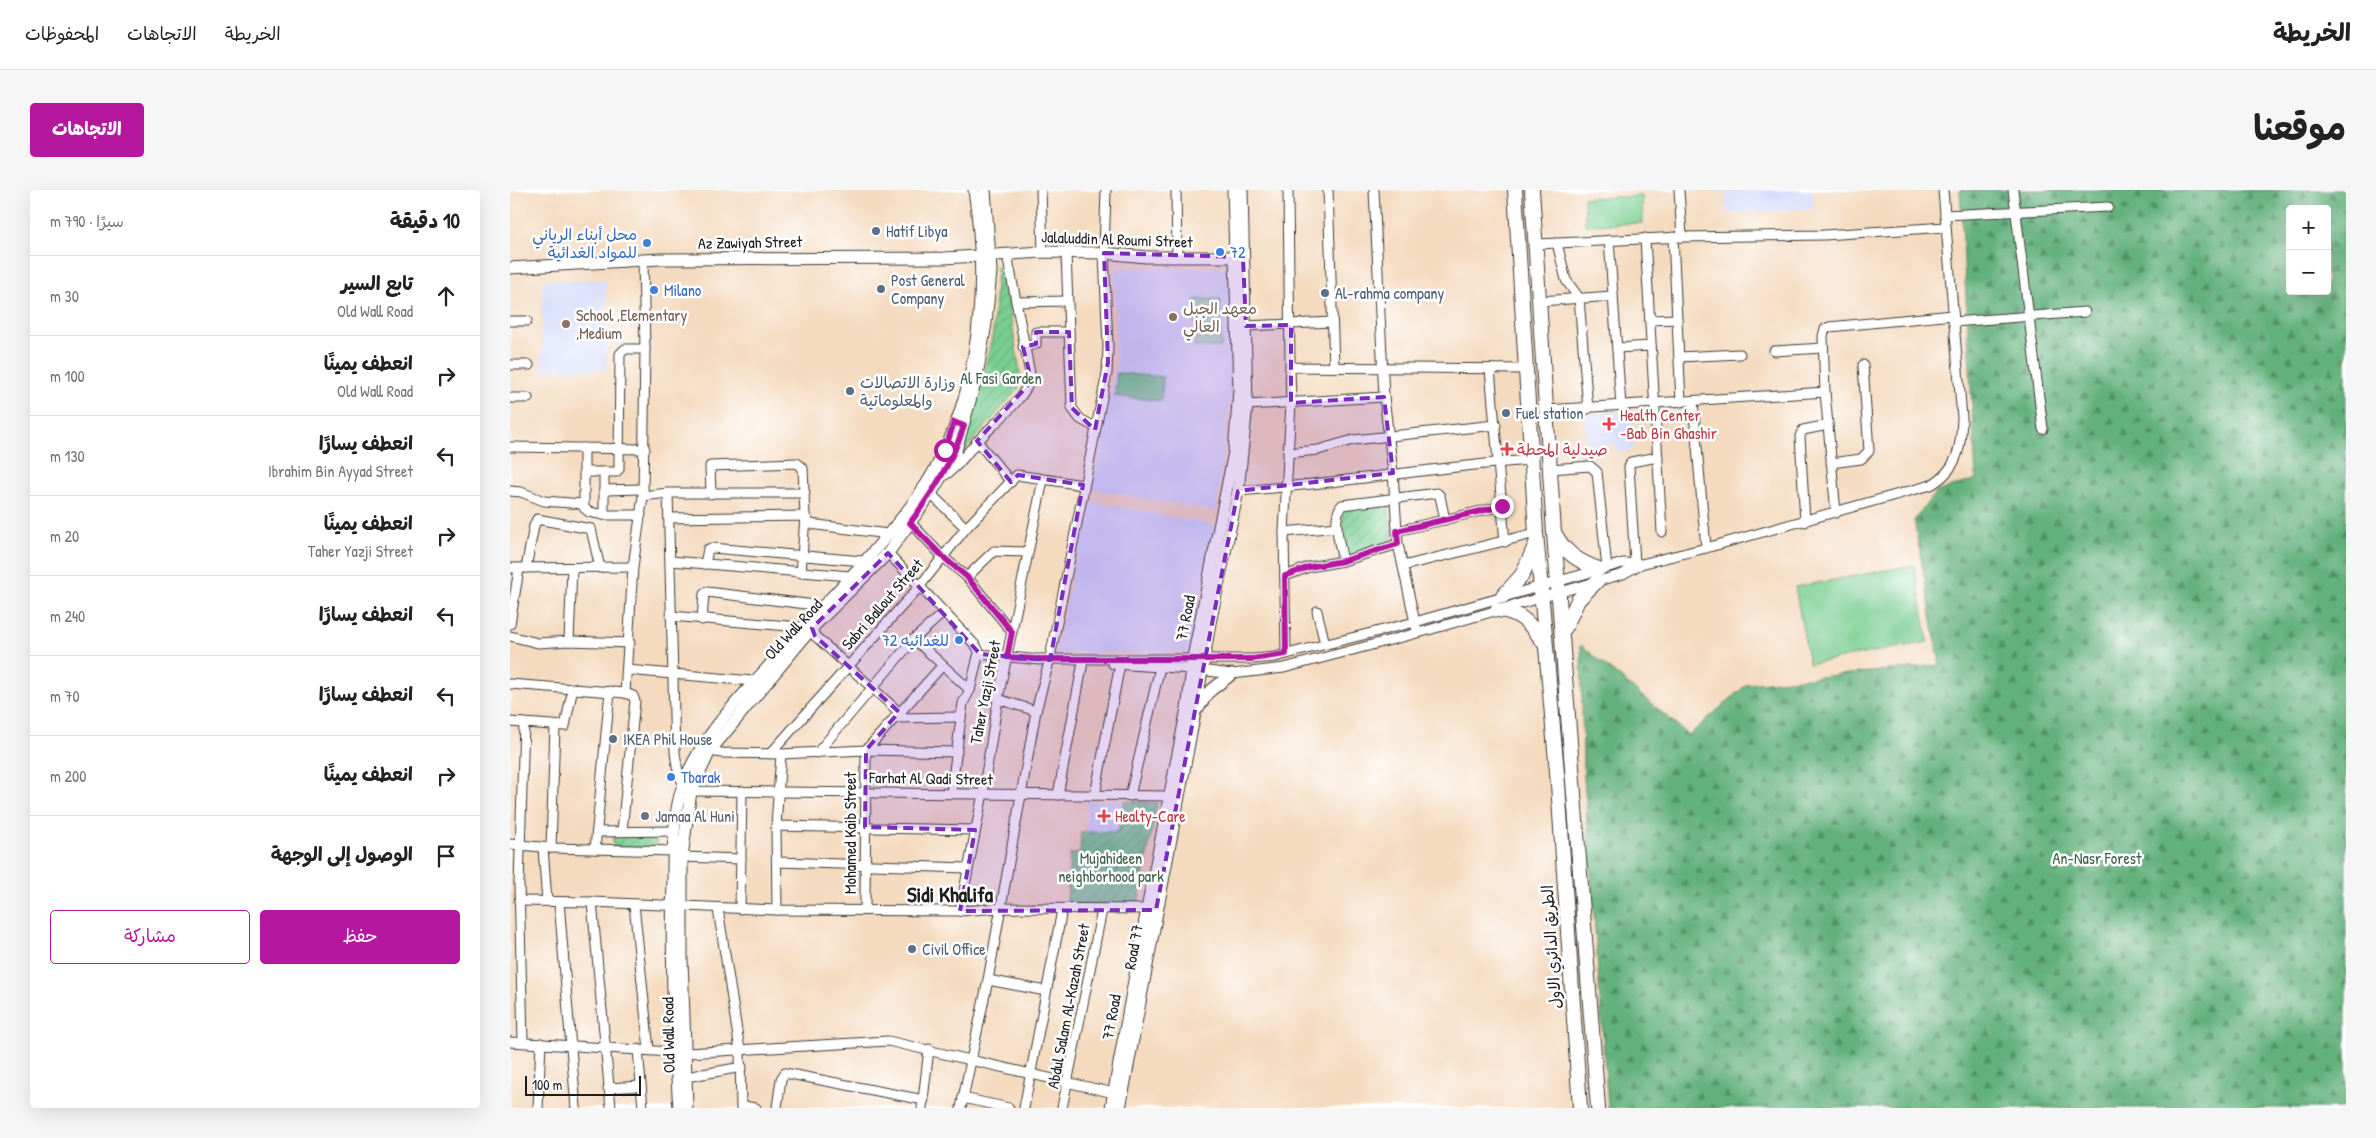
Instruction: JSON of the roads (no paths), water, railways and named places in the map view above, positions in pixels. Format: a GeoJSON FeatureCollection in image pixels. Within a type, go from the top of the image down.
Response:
{"type":"FeatureCollection","features":[{"type":"Feature","properties":{"kind":"highway","name":"الطريق الدائري الاول"},"geometry":{"type":"LineString","coordinates":[[1516,190],[1536,538],[1558,784],[1580,1108]]}},
{"type":"Feature","properties":{"kind":"highway"},"geometry":{"type":"LineString","coordinates":[[1532,190],[1537,244],[1554,533],[1598,1108]]}},
{"type":"Feature","properties":{"kind":"highway"},"geometry":{"type":"LineString","coordinates":[[1554,533],[1568,552],[1577,560],[1601,573],[1578,600],[1569,616],[1563,633]]}},
{"type":"Feature","properties":{"kind":"highway"},"geometry":{"type":"LineString","coordinates":[[1504,596],[1522,575],[1536,538]]}},
{"type":"Feature","properties":{"kind":"highway"},"geometry":{"type":"LineString","coordinates":[[1497,610],[1511,612],[1523,618],[1546,644]]}},
{"type":"Feature","properties":{"kind":"main road","name":"Old Wall Road"},"geometry":{"type":"LineString","coordinates":[[974,190],[985,256]]}},
{"type":"Feature","properties":{"kind":"main road","name":"Old Wall Road"},"geometry":{"type":"LineString","coordinates":[[678,854],[675,831],[700,749],[753,681],[888,553],[931,494],[955,454],[959,424],[973,357],[985,256],[985,190]]}},
{"type":"Feature","properties":{"kind":"main road","name":"77 Road"},"geometry":{"type":"LineString","coordinates":[[1111,1108],[1152,909],[1170,796],[1188,703],[1198,664],[1238,425],[1239,257],[1233,190]]}},
{"type":"Feature","properties":{"kind":"main road"},"geometry":{"type":"LineString","coordinates":[[1152,909],[1196,712],[1198,664],[1238,491],[1247,405],[1246,326],[1239,257],[1242,190]]}},
{"type":"Feature","properties":{"kind":"main road","name":"Jalaluddin Al Roumi Street"},"geometry":{"type":"LineString","coordinates":[[985,256],[1043,252],[1177,257],[1239,257]]}},
{"type":"Feature","properties":{"kind":"main road","name":"Az Zawiyah Street"},"geometry":{"type":"LineString","coordinates":[[510,268],[643,260],[985,256]]}},
{"type":"Feature","properties":{"kind":"main road","name":"Old Wall Road"},"geometry":{"type":"LineString","coordinates":[[679,1108],[681,1053],[677,906],[678,854],[687,788],[710,751],[823,606],[888,534],[917,498],[959,424]]}},
{"type":"Feature","properties":{"kind":"main road"},"geometry":{"type":"LineString","coordinates":[[1196,712],[1210,691],[1232,674]]}},
{"type":"Feature","properties":{"kind":"main road","name":"Road 77"},"geometry":{"type":"LineString","coordinates":[[1120,1108],[1152,909]]}},
{"type":"Feature","properties":{"kind":"main road","name":"Old Wall Road"},"geometry":{"type":"LineString","coordinates":[[681,1053],[686,1077],[687,1108]]}},
{"type":"Feature","properties":{"kind":"street"},"geometry":{"type":"LineString","coordinates":[[1042,190],[1043,252]]}},
{"type":"Feature","properties":{"kind":"street"},"geometry":{"type":"LineString","coordinates":[[961,1108],[988,980],[1036,711],[1050,659],[1108,362],[1104,253],[1106,190]]}},
{"type":"Feature","properties":{"kind":"street"},"geometry":{"type":"LineString","coordinates":[[1176,190],[1177,257]]}},
{"type":"Feature","properties":{"kind":"street"},"geometry":{"type":"LineString","coordinates":[[1286,654],[1284,532],[1291,403],[1288,190]]}},
{"type":"Feature","properties":{"kind":"street"},"geometry":{"type":"LineString","coordinates":[[1328,190],[1334,367]]}},
{"type":"Feature","properties":{"kind":"street"},"geometry":{"type":"LineString","coordinates":[[1374,190],[1384,398],[1393,473],[1398,544],[1417,633]]}},
{"type":"Feature","properties":{"kind":"street"},"geometry":{"type":"LineString","coordinates":[[1679,190],[1677,319],[1681,402]]}},
{"type":"Feature","properties":{"kind":"street"},"geometry":{"type":"LineString","coordinates":[[1050,659],[1160,667],[1286,654],[1415,622],[1504,596],[1541,591],[1601,573],[1623,563],[1638,563],[1706,548],[1805,522],[1931,485],[1949,472],[1955,462],[1961,444],[1962,418],[1943,190]]}},
{"type":"Feature","properties":{"kind":"street"},"geometry":{"type":"LineString","coordinates":[[2013,190],[2043,429]]}},
{"type":"Feature","properties":{"kind":"street"},"geometry":{"type":"LineString","coordinates":[[1945,215],[2108,207]]}},
{"type":"Feature","properties":{"kind":"street"},"geometry":{"type":"LineString","coordinates":[[1537,244],[1644,238],[1824,235],[1946,227]]}},
{"type":"Feature","properties":{"kind":"street"},"geometry":{"type":"LineString","coordinates":[[1644,238],[1662,532]]}},
{"type":"Feature","properties":{"kind":"street"},"geometry":{"type":"LineString","coordinates":[[1610,240],[1621,406]]}},
{"type":"Feature","properties":{"kind":"street"},"geometry":{"type":"LineString","coordinates":[[1557,243],[1566,280],[1579,298],[1588,409]]}},
{"type":"Feature","properties":{"kind":"street"},"geometry":{"type":"LineString","coordinates":[[1066,253],[1072,408],[1080,419],[1095,427]]}},
{"type":"Feature","properties":{"kind":"street"},"geometry":{"type":"LineString","coordinates":[[942,477],[950,472],[977,441],[1006,414],[1028,386],[1031,379],[1023,347],[1007,254]]}},
{"type":"Feature","properties":{"kind":"street"},"geometry":{"type":"LineString","coordinates":[[625,693],[630,643],[633,567],[641,515],[645,449],[643,260]]}},
{"type":"Feature","properties":{"kind":"street"},"geometry":{"type":"LineString","coordinates":[[1540,301],[1613,296]]}},
{"type":"Feature","properties":{"kind":"street"},"geometry":{"type":"LineString","coordinates":[[1016,302],[1068,301]]}},
{"type":"Feature","properties":{"kind":"street"},"geometry":{"type":"LineString","coordinates":[[1836,513],[1825,392],[1824,329],[1829,327],[1953,318],[2084,312]]}},
{"type":"Feature","properties":{"kind":"street"},"geometry":{"type":"LineString","coordinates":[[1650,320],[1677,319]]}},
{"type":"Feature","properties":{"kind":"street"},"geometry":{"type":"LineString","coordinates":[[510,321],[527,321]]}},
{"type":"Feature","properties":{"kind":"street"},"geometry":{"type":"LineString","coordinates":[[1246,326],[1332,322]]}},
{"type":"Feature","properties":{"kind":"street"},"geometry":{"type":"LineString","coordinates":[[1023,347],[1036,344],[1036,332],[1069,332]]}},
{"type":"Feature","properties":{"kind":"street"},"geometry":{"type":"LineString","coordinates":[[1617,348],[1651,346]]}},
{"type":"Feature","properties":{"kind":"street"},"geometry":{"type":"LineString","coordinates":[[1774,351],[1823,348]]}},
{"type":"Feature","properties":{"kind":"street"},"geometry":{"type":"LineString","coordinates":[[584,472],[616,472],[619,469],[620,354],[625,349],[645,349]]}},
{"type":"Feature","properties":{"kind":"street"},"geometry":{"type":"LineString","coordinates":[[1679,357],[1740,354]]}},
{"type":"Feature","properties":{"kind":"street"},"geometry":{"type":"LineString","coordinates":[[510,365],[529,366]]}},
{"type":"Feature","properties":{"kind":"street"},"geometry":{"type":"LineString","coordinates":[[1831,463],[1861,459],[1869,450],[1863,365]]}},
{"type":"Feature","properties":{"kind":"street"},"geometry":{"type":"LineString","coordinates":[[1290,366],[1527,369]]}},
{"type":"Feature","properties":{"kind":"street"},"geometry":{"type":"LineString","coordinates":[[1490,369],[1505,542]]}},
{"type":"Feature","properties":{"kind":"street"},"geometry":{"type":"LineString","coordinates":[[1547,410],[1588,409],[1825,392]]}},
{"type":"Feature","properties":{"kind":"street"},"geometry":{"type":"LineString","coordinates":[[510,398],[528,398]]}},
{"type":"Feature","properties":{"kind":"street"},"geometry":{"type":"LineString","coordinates":[[1247,405],[1384,398]]}},
{"type":"Feature","properties":{"kind":"street"},"geometry":{"type":"LineString","coordinates":[[1693,402],[1706,548]]}},
{"type":"Feature","properties":{"kind":"street"},"geometry":{"type":"LineString","coordinates":[[1288,453],[1318,450],[1342,442],[1496,425]]}},
{"type":"Feature","properties":{"kind":"street"},"geometry":{"type":"LineString","coordinates":[[1805,522],[1800,436],[1803,430],[1828,425]]}},
{"type":"Feature","properties":{"kind":"street"},"geometry":{"type":"LineString","coordinates":[[977,441],[1014,478],[1083,485]]}},
{"type":"Feature","properties":{"kind":"street"},"geometry":{"type":"LineString","coordinates":[[510,447],[645,449]]}},
{"type":"Feature","properties":{"kind":"street"},"geometry":{"type":"LineString","coordinates":[[584,448],[584,504],[586,512],[604,515],[641,515]]}},
{"type":"Feature","properties":{"kind":"street"},"geometry":{"type":"LineString","coordinates":[[1638,563],[1629,467],[1632,462],[1658,457]]}},
{"type":"Feature","properties":{"kind":"street"},"geometry":{"type":"LineString","coordinates":[[1238,491],[1286,488],[1393,473],[1531,460]]}},
{"type":"Feature","properties":{"kind":"street"},"geometry":{"type":"LineString","coordinates":[[711,494],[710,466],[797,463],[803,468],[805,516],[801,573]]}},
{"type":"Feature","properties":{"kind":"street"},"geometry":{"type":"LineString","coordinates":[[1550,469],[1590,466],[1598,472],[1601,573]]}},
{"type":"Feature","properties":{"kind":"street"},"geometry":{"type":"LineString","coordinates":[[604,472],[604,515]]}},
{"type":"Feature","properties":{"kind":"street","name":"Sabri Ballout Street"},"geometry":{"type":"LineString","coordinates":[[776,754],[848,667],[919,587],[966,528],[1014,478]]}},
{"type":"Feature","properties":{"kind":"street","name":"Taher Yazji Street"},"geometry":{"type":"LineString","coordinates":[[960,911],[983,794],[998,699],[1043,480]]}},
{"type":"Feature","properties":{"kind":"street"},"geometry":{"type":"LineString","coordinates":[[604,490],[711,494],[805,493]]}},
{"type":"Feature","properties":{"kind":"street"},"geometry":{"type":"LineString","coordinates":[[510,491],[521,492],[544,501],[584,504]]}},
{"type":"Feature","properties":{"kind":"street"},"geometry":{"type":"LineString","coordinates":[[668,493],[675,752],[677,770],[687,788]]}},
{"type":"Feature","properties":{"kind":"street"},"geometry":{"type":"LineString","coordinates":[[931,494],[966,528]]}},
{"type":"Feature","properties":{"kind":"street"},"geometry":{"type":"LineString","coordinates":[[1343,561],[1338,527],[1338,512],[1342,505],[1439,494],[1444,520]]}},
{"type":"Feature","properties":{"kind":"street"},"geometry":{"type":"LineString","coordinates":[[1397,531],[1502,506]]}},
{"type":"Feature","properties":{"kind":"street"},"geometry":{"type":"LineString","coordinates":[[805,516],[810,524],[888,534]]}},
{"type":"Feature","properties":{"kind":"street"},"geometry":{"type":"LineString","coordinates":[[669,518],[805,516]]}},
{"type":"Feature","properties":{"kind":"street"},"geometry":{"type":"LineString","coordinates":[[510,624],[511,606],[518,568],[537,519],[592,529],[600,568]]}},
{"type":"Feature","properties":{"kind":"street"},"geometry":{"type":"LineString","coordinates":[[910,523],[942,556],[967,577],[1012,632]]}},
{"type":"Feature","properties":{"kind":"street"},"geometry":{"type":"LineString","coordinates":[[1284,532],[1338,527]]}},
{"type":"Feature","properties":{"kind":"street"},"geometry":{"type":"LineString","coordinates":[[1403,566],[1505,542],[1536,538]]}},
{"type":"Feature","properties":{"kind":"street"},"geometry":{"type":"LineString","coordinates":[[1285,576],[1309,567],[1343,561],[1398,544]]}},
{"type":"Feature","properties":{"kind":"street"},"geometry":{"type":"LineString","coordinates":[[706,564],[710,548],[863,561]]}},
{"type":"Feature","properties":{"kind":"street"},"geometry":{"type":"LineString","coordinates":[[967,577],[994,551],[1028,552]]}},
{"type":"Feature","properties":{"kind":"street"},"geometry":{"type":"LineString","coordinates":[[754,552],[755,569]]}},
{"type":"Feature","properties":{"kind":"street"},"geometry":{"type":"LineString","coordinates":[[888,553],[977,647],[979,654],[970,690],[963,704],[951,793]]}},
{"type":"Feature","properties":{"kind":"street"},"geometry":{"type":"LineString","coordinates":[[671,561],[850,576]]}},
{"type":"Feature","properties":{"kind":"street"},"geometry":{"type":"LineString","coordinates":[[1601,573],[1628,572],[1638,563]]}},
{"type":"Feature","properties":{"kind":"street"},"geometry":{"type":"LineString","coordinates":[[518,568],[633,567]]}},
{"type":"Feature","properties":{"kind":"street"},"geometry":{"type":"LineString","coordinates":[[569,641],[572,568]]}},
{"type":"Feature","properties":{"kind":"street"},"geometry":{"type":"LineString","coordinates":[[979,654],[1035,659],[1198,664],[1232,674],[1284,668],[1417,633],[1497,610],[1541,591]]}},
{"type":"Feature","properties":{"kind":"street"},"geometry":{"type":"LineString","coordinates":[[702,620],[706,592],[823,606]]}},
{"type":"Feature","properties":{"kind":"street"},"geometry":{"type":"LineString","coordinates":[[1317,611],[1326,644]]}},
{"type":"Feature","properties":{"kind":"street"},"geometry":{"type":"LineString","coordinates":[[817,753],[914,639],[943,613]]}},
{"type":"Feature","properties":{"kind":"street"},"geometry":{"type":"LineString","coordinates":[[671,616],[807,628],[872,689],[897,716],[961,717]]}},
{"type":"Feature","properties":{"kind":"street"},"geometry":{"type":"LineString","coordinates":[[510,636],[538,643],[569,641],[630,643]]}},
{"type":"Feature","properties":{"kind":"street"},"geometry":{"type":"LineString","coordinates":[[914,639],[970,690]]}},
{"type":"Feature","properties":{"kind":"street"},"geometry":{"type":"LineString","coordinates":[[1058,794],[1083,662]]}},
{"type":"Feature","properties":{"kind":"street"},"geometry":{"type":"LineString","coordinates":[[1095,795],[1120,664]]}},
{"type":"Feature","properties":{"kind":"street","name":"Mohamed Kaib Street"},"geometry":{"type":"LineString","coordinates":[[865,910],[866,750],[942,666]]}},
{"type":"Feature","properties":{"kind":"street"},"geometry":{"type":"LineString","coordinates":[[1130,796],[1160,667]]}},
{"type":"Feature","properties":{"kind":"street"},"geometry":{"type":"LineString","coordinates":[[627,670],[753,681]]}},
{"type":"Feature","properties":{"kind":"street"},"geometry":{"type":"LineString","coordinates":[[510,684],[610,691],[633,696],[635,701],[622,831]]}},
{"type":"Feature","properties":{"kind":"street"},"geometry":{"type":"LineString","coordinates":[[510,722],[555,726],[567,725],[573,688]]}},
{"type":"Feature","properties":{"kind":"street"},"geometry":{"type":"LineString","coordinates":[[595,849],[610,691]]}},
{"type":"Feature","properties":{"kind":"street"},"geometry":{"type":"LineString","coordinates":[[998,699],[1036,711]]}},
{"type":"Feature","properties":{"kind":"street"},"geometry":{"type":"LineString","coordinates":[[523,1042],[515,916],[519,901],[514,884],[524,723]]}},
{"type":"Feature","properties":{"kind":"street"},"geometry":{"type":"LineString","coordinates":[[547,901],[547,848],[555,726]]}},
{"type":"Feature","properties":{"kind":"street"},"geometry":{"type":"LineString","coordinates":[[710,751],[776,754],[866,750],[957,752]]}},
{"type":"Feature","properties":{"kind":"street"},"geometry":{"type":"LineString","coordinates":[[776,754],[778,792],[776,826],[777,910]]}},
{"type":"Feature","properties":{"kind":"street","name":"Farhat Al Qadi Street"},"geometry":{"type":"LineString","coordinates":[[687,788],[778,792],[1170,796]]}},
{"type":"Feature","properties":{"kind":"street"},"geometry":{"type":"LineString","coordinates":[[740,909],[742,791]]}},
{"type":"Feature","properties":{"kind":"street"},"geometry":{"type":"LineString","coordinates":[[776,826],[975,830]]}},
{"type":"Feature","properties":{"kind":"street"},"geometry":{"type":"LineString","coordinates":[[597,832],[675,831]]}},
{"type":"Feature","properties":{"kind":"street"},"geometry":{"type":"LineString","coordinates":[[515,844],[547,848],[595,849],[741,859]]}},
{"type":"Feature","properties":{"kind":"street"},"geometry":{"type":"LineString","coordinates":[[776,862],[968,868]]}},
{"type":"Feature","properties":{"kind":"street"},"geometry":{"type":"LineString","coordinates":[[519,901],[592,902],[718,909],[777,910],[1152,909]]}},
{"type":"Feature","properties":{"kind":"street"},"geometry":{"type":"LineString","coordinates":[[559,902],[576,1108]]}},
{"type":"Feature","properties":{"kind":"street"},"geometry":{"type":"LineString","coordinates":[[592,902],[610,1108]]}},
{"type":"Feature","properties":{"kind":"street"},"geometry":{"type":"LineString","coordinates":[[634,904],[649,1050]]}},
{"type":"Feature","properties":{"kind":"street"},"geometry":{"type":"LineString","coordinates":[[718,909],[740,1050],[742,1107],[756,1108]]}},
{"type":"Feature","properties":{"kind":"street"},"geometry":{"type":"LineString","coordinates":[[1024,1108],[1062,910]]}},
{"type":"Feature","properties":{"kind":"street","name":"Abdul Salam Al-Kazah Street"},"geometry":{"type":"LineString","coordinates":[[1062,1108],[1102,910]]}},
{"type":"Feature","properties":{"kind":"street"},"geometry":{"type":"LineString","coordinates":[[988,980],[1046,991]]}},
{"type":"Feature","properties":{"kind":"street"},"geometry":{"type":"LineString","coordinates":[[510,1042],[681,1053],[883,1041],[929,1049],[1114,1093]]}},
{"type":"Feature","properties":{"kind":"street"},"geometry":{"type":"LineString","coordinates":[[538,1108],[541,1043]]}},
{"type":"Feature","properties":{"kind":"street"},"geometry":{"type":"LineString","coordinates":[[638,1049],[643,1108]]}},
{"type":"Feature","properties":{"kind":"street"},"geometry":{"type":"LineString","coordinates":[[777,1108],[781,1079],[785,1074],[923,1104],[929,1049]]}},
{"type":"Feature","properties":{"kind":"street"},"geometry":{"type":"LineString","coordinates":[[686,1077],[742,1067]]}},
{"type":"Feature","properties":{"kind":"street"},"geometry":{"type":"LineString","coordinates":[[608,1088],[641,1086]]}},
{"type":"Feature","properties":{"kind":"street"},"geometry":{"type":"LineString","coordinates":[[963,1098],[1009,1108]]}},
{"type":"Feature","properties":{"kind":"place","name":"Hatif Libya"},"geometry":{"type":"Point","coordinates":[876,231]}},
{"type":"Feature","properties":{"kind":"place","name":"محل أبناء الرياني للمواد الغدائية"},"geometry":{"type":"Point","coordinates":[647,243]}},
{"type":"Feature","properties":{"kind":"place","name":"72"},"geometry":{"type":"Point","coordinates":[1220,252]}},
{"type":"Feature","properties":{"kind":"place","name":"Post General Company"},"geometry":{"type":"Point","coordinates":[881,289]}},
{"type":"Feature","properties":{"kind":"place","name":"Milano"},"geometry":{"type":"Point","coordinates":[654,290]}},
{"type":"Feature","properties":{"kind":"place","name":"Al-rahma company"},"geometry":{"type":"Point","coordinates":[1325,293]}},
{"type":"Feature","properties":{"kind":"place","name":"معهد الجبل العالي"},"geometry":{"type":"Point","coordinates":[1173,317]}},
{"type":"Feature","properties":{"kind":"place","name":"School ,Elementary ,Medium"},"geometry":{"type":"Point","coordinates":[566,324]}},
{"type":"Feature","properties":{"kind":"place","name":"وزارة الاتصالات والمعلوماتية"},"geometry":{"type":"Point","coordinates":[850,391]}},
{"type":"Feature","properties":{"kind":"place","name":"Fuel station"},"geometry":{"type":"Point","coordinates":[1506,413]}},
{"type":"Feature","properties":{"kind":"place","name":"Health Center -Bab Bin Ghashir"},"geometry":{"type":"Point","coordinates":[1609,424]}},
{"type":"Feature","properties":{"kind":"place","name":"صيدلية المحطة"},"geometry":{"type":"Point","coordinates":[1507,449]}},
{"type":"Feature","properties":{"kind":"place","name":"72 للغدائيه"},"geometry":{"type":"Point","coordinates":[959,640]}},
{"type":"Feature","properties":{"kind":"place","name":"IKEA Phil House"},"geometry":{"type":"Point","coordinates":[613,739]}},
{"type":"Feature","properties":{"kind":"place","name":"Tbarak"},"geometry":{"type":"Point","coordinates":[671,777]}},
{"type":"Feature","properties":{"kind":"place","name":"Jamaa Al Huni"},"geometry":{"type":"Point","coordinates":[645,816]}},
{"type":"Feature","properties":{"kind":"place","name":"Healty-Care"},"geometry":{"type":"Point","coordinates":[1104,816]}},
{"type":"Feature","properties":{"kind":"place","name":"Civil Office"},"geometry":{"type":"Point","coordinates":[912,949]}},
{"type":"Feature","properties":{"kind":"district","name":"Sidi Khalifa"},"geometry":{"type":"Point","coordinates":[950,895]}},
{"type":"Feature","properties":{"kind":"park label","name":"Al Fasi Garden"},"geometry":{"type":"Point","coordinates":[1001,378]}},
{"type":"Feature","properties":{"kind":"park label","name":"An-Nasr Forest"},"geometry":{"type":"Point","coordinates":[2097,858]}},
{"type":"Feature","properties":{"kind":"park label","name":"Mujahideen neighborhood park"},"geometry":{"type":"Point","coordinates":[1111,867]}}]}
